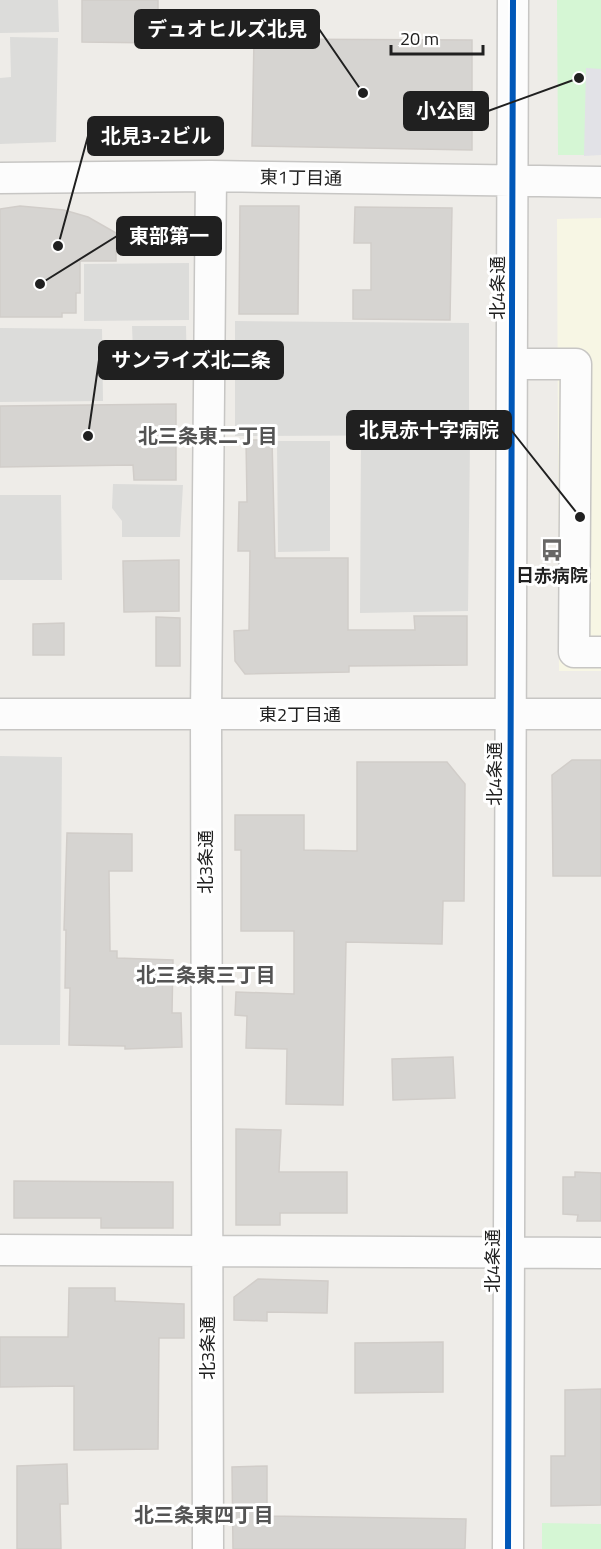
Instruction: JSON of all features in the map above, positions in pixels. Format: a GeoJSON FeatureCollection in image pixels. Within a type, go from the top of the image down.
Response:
{"type":"FeatureCollection","features":[{"type":"Feature","properties":{"kind":"street","name":"北4条通"},"geometry":{"type":"LineString","coordinates":[[508,1549],[513,0]]}},
{"type":"Feature","properties":{"kind":"street","name":"東1丁目通"},"geometry":{"type":"LineString","coordinates":[[0,178],[211,176],[601,182]]}},
{"type":"Feature","properties":{"kind":"street","name":"北3条通"},"geometry":{"type":"LineString","coordinates":[[208,1549],[206,716],[211,176]]}},
{"type":"Feature","properties":{"kind":"street"},"geometry":{"type":"LineString","coordinates":[[512,364],[576,364],[574,652],[601,651]]}},
{"type":"Feature","properties":{"kind":"street","name":"東2丁目通"},"geometry":{"type":"LineString","coordinates":[[0,714],[206,716],[601,714]]}},
{"type":"Feature","properties":{"kind":"street"},"geometry":{"type":"LineString","coordinates":[[0,1250],[508,1255],[601,1253]]}},
{"type":"Feature","properties":{"kind":"shaded area"},"geometry":{"type":"Polygon","coordinates":[[[0,0],[58,0],[59,32],[0,33],[0,0]]]}},
{"type":"Feature","properties":{"kind":"shaded area"},"geometry":{"type":"Polygon","coordinates":[[[10,37],[58,38],[56,142],[0,144],[0,78],[11,77],[10,37]]]}},
{"type":"Feature","properties":{"kind":"shaded area"},"geometry":{"type":"Polygon","coordinates":[[[586,68],[601,69],[601,155],[584,156],[586,68]]]}},
{"type":"Feature","properties":{"kind":"shaded area"},"geometry":{"type":"Polygon","coordinates":[[[601,218],[601,671],[559,671],[557,219],[601,218]]]}},
{"type":"Feature","properties":{"kind":"shaded area"},"geometry":{"type":"Polygon","coordinates":[[[189,263],[189,320],[84,321],[84,264],[189,263]]]}},
{"type":"Feature","properties":{"kind":"shaded area"},"geometry":{"type":"Polygon","coordinates":[[[235,321],[469,323],[469,435],[235,436],[235,321]]]}},
{"type":"Feature","properties":{"kind":"shaded area"},"geometry":{"type":"Polygon","coordinates":[[[132,326],[186,326],[187,374],[134,375],[132,326]]]}},
{"type":"Feature","properties":{"kind":"shaded area"},"geometry":{"type":"Polygon","coordinates":[[[0,328],[102,329],[103,401],[0,402],[0,328]]]}},
{"type":"Feature","properties":{"kind":"shaded area"},"geometry":{"type":"Polygon","coordinates":[[[277,441],[330,441],[330,551],[278,552],[277,441]]]}},
{"type":"Feature","properties":{"kind":"shaded area"},"geometry":{"type":"Polygon","coordinates":[[[361,441],[470,441],[468,611],[360,613],[361,441]]]}},
{"type":"Feature","properties":{"kind":"shaded area"},"geometry":{"type":"Polygon","coordinates":[[[113,484],[183,485],[180,537],[122,537],[122,521],[112,508],[113,484]]]}},
{"type":"Feature","properties":{"kind":"shaded area"},"geometry":{"type":"Polygon","coordinates":[[[0,495],[61,495],[62,580],[0,580],[0,495]]]}},
{"type":"Feature","properties":{"kind":"shaded area"},"geometry":{"type":"Polygon","coordinates":[[[0,756],[62,757],[60,1045],[0,1045],[0,756]]]}},
{"type":"Feature","properties":{"kind":"green space"},"geometry":{"type":"Polygon","coordinates":[[[557,0],[601,0],[601,155],[558,155],[557,0]]]}},
{"type":"Feature","properties":{"kind":"green space"},"geometry":{"type":"Polygon","coordinates":[[[542,1523],[601,1524],[601,1549],[542,1549],[542,1523]]]}},
{"type":"Feature","properties":{"kind":"building"},"geometry":{"type":"Polygon","coordinates":[[[82,0],[158,0],[158,43],[82,42],[82,0]]]}},
{"type":"Feature","properties":{"kind":"building"},"geometry":{"type":"Polygon","coordinates":[[[254,39],[472,40],[472,150],[252,146],[254,39]]]}},
{"type":"Feature","properties":{"kind":"building"},"geometry":{"type":"Polygon","coordinates":[[[20,206],[64,210],[88,217],[116,233],[116,261],[80,261],[80,293],[76,293],[76,313],[62,313],[62,317],[0,317],[0,209],[20,206]]]}},
{"type":"Feature","properties":{"kind":"building"},"geometry":{"type":"Polygon","coordinates":[[[240,206],[299,206],[298,314],[239,314],[240,206]]]}},
{"type":"Feature","properties":{"kind":"building"},"geometry":{"type":"Polygon","coordinates":[[[355,207],[452,208],[450,320],[353,319],[353,290],[371,290],[371,243],[354,243],[355,207]]]}},
{"type":"Feature","properties":{"kind":"building"},"geometry":{"type":"Polygon","coordinates":[[[176,404],[176,480],[134,480],[133,465],[0,467],[0,406],[176,404]]]}},
{"type":"Feature","properties":{"kind":"building"},"geometry":{"type":"Polygon","coordinates":[[[246,440],[272,440],[275,558],[348,558],[348,630],[415,630],[414,616],[467,616],[467,665],[349,666],[349,672],[245,674],[235,661],[234,631],[249,630],[250,551],[238,551],[239,502],[247,502],[246,440]]]}},
{"type":"Feature","properties":{"kind":"building"},"geometry":{"type":"Polygon","coordinates":[[[179,560],[179,611],[124,612],[123,561],[179,560]]]}},
{"type":"Feature","properties":{"kind":"building"},"geometry":{"type":"Polygon","coordinates":[[[156,617],[180,618],[180,666],[156,666],[156,617]]]}},
{"type":"Feature","properties":{"kind":"building"},"geometry":{"type":"Polygon","coordinates":[[[64,623],[64,655],[33,655],[33,624],[64,623]]]}},
{"type":"Feature","properties":{"kind":"building"},"geometry":{"type":"Polygon","coordinates":[[[572,760],[601,760],[601,876],[553,876],[552,775],[572,760]]]}},
{"type":"Feature","properties":{"kind":"building"},"geometry":{"type":"Polygon","coordinates":[[[357,762],[447,762],[465,784],[464,901],[443,901],[442,944],[346,942],[343,1105],[286,1104],[287,1049],[246,1048],[247,1016],[235,1015],[236,992],[294,994],[294,931],[241,931],[241,850],[235,850],[235,815],[304,815],[304,850],[357,851],[357,762]]]}},
{"type":"Feature","properties":{"kind":"building"},"geometry":{"type":"Polygon","coordinates":[[[67,833],[132,834],[132,871],[109,871],[110,951],[117,951],[117,958],[173,960],[172,1013],[181,1013],[182,1047],[125,1049],[125,1046],[69,1045],[70,988],[65,988],[66,930],[64,930],[67,833]]]}},
{"type":"Feature","properties":{"kind":"building"},"geometry":{"type":"Polygon","coordinates":[[[453,1057],[455,1098],[393,1100],[392,1059],[453,1057]]]}},
{"type":"Feature","properties":{"kind":"building"},"geometry":{"type":"Polygon","coordinates":[[[236,1129],[281,1130],[279,1172],[347,1172],[347,1213],[280,1213],[280,1225],[236,1225],[236,1129]]]}},
{"type":"Feature","properties":{"kind":"building"},"geometry":{"type":"Polygon","coordinates":[[[575,1172],[601,1173],[601,1221],[577,1221],[578,1215],[563,1214],[563,1177],[575,1177],[575,1172]]]}},
{"type":"Feature","properties":{"kind":"building"},"geometry":{"type":"Polygon","coordinates":[[[14,1181],[173,1182],[173,1228],[101,1228],[101,1218],[14,1218],[14,1181]]]}},
{"type":"Feature","properties":{"kind":"building"},"geometry":{"type":"Polygon","coordinates":[[[258,1279],[328,1281],[327,1313],[267,1312],[267,1321],[234,1320],[234,1297],[258,1279]]]}},
{"type":"Feature","properties":{"kind":"building"},"geometry":{"type":"Polygon","coordinates":[[[69,1288],[115,1288],[115,1301],[184,1304],[184,1338],[159,1338],[158,1449],[74,1450],[74,1386],[0,1387],[0,1337],[68,1337],[69,1288]]]}},
{"type":"Feature","properties":{"kind":"building"},"geometry":{"type":"Polygon","coordinates":[[[443,1342],[443,1392],[355,1393],[355,1343],[443,1342]]]}},
{"type":"Feature","properties":{"kind":"building"},"geometry":{"type":"Polygon","coordinates":[[[601,1389],[601,1505],[551,1506],[551,1456],[565,1456],[565,1390],[601,1389]]]}},
{"type":"Feature","properties":{"kind":"building"},"geometry":{"type":"Polygon","coordinates":[[[67,1464],[68,1504],[60,1504],[61,1549],[17,1549],[17,1466],[67,1464]]]}},
{"type":"Feature","properties":{"kind":"building"},"geometry":{"type":"Polygon","coordinates":[[[267,1466],[267,1516],[466,1519],[465,1549],[233,1549],[232,1467],[267,1466]]]}},
{"type":"Feature","properties":{"kind":"cycle path"},"geometry":{"type":"LineString","coordinates":[[508,1549],[513,0]]}},
{"type":"Feature","properties":{"kind":"place","name":"小公園"},"geometry":{"type":"Point","coordinates":[579,78]}},
{"type":"Feature","properties":{"kind":"place","name":"デュオヒルズ北見"},"geometry":{"type":"Point","coordinates":[363,93]}},
{"type":"Feature","properties":{"kind":"place","name":"北見3-2ビル"},"geometry":{"type":"Point","coordinates":[58,246]}},
{"type":"Feature","properties":{"kind":"place","name":"東部第一"},"geometry":{"type":"Point","coordinates":[40,284]}},
{"type":"Feature","properties":{"kind":"place","name":"サンライズ北二条"},"geometry":{"type":"Point","coordinates":[88,436]}},
{"type":"Feature","properties":{"kind":"place","name":"北見赤十字病院"},"geometry":{"type":"Point","coordinates":[580,517]}},
{"type":"Feature","properties":{"kind":"place","name":"日赤病院"},"geometry":{"type":"Point","coordinates":[552,550]}},
{"type":"Feature","properties":{"kind":"district","name":"北三条東二丁目"},"geometry":{"type":"Point","coordinates":[208,436]}},
{"type":"Feature","properties":{"kind":"district","name":"北三条東三丁目"},"geometry":{"type":"Point","coordinates":[206,975]}},
{"type":"Feature","properties":{"kind":"district","name":"北三条東四丁目"},"geometry":{"type":"Point","coordinates":[204,1515]}}]}
